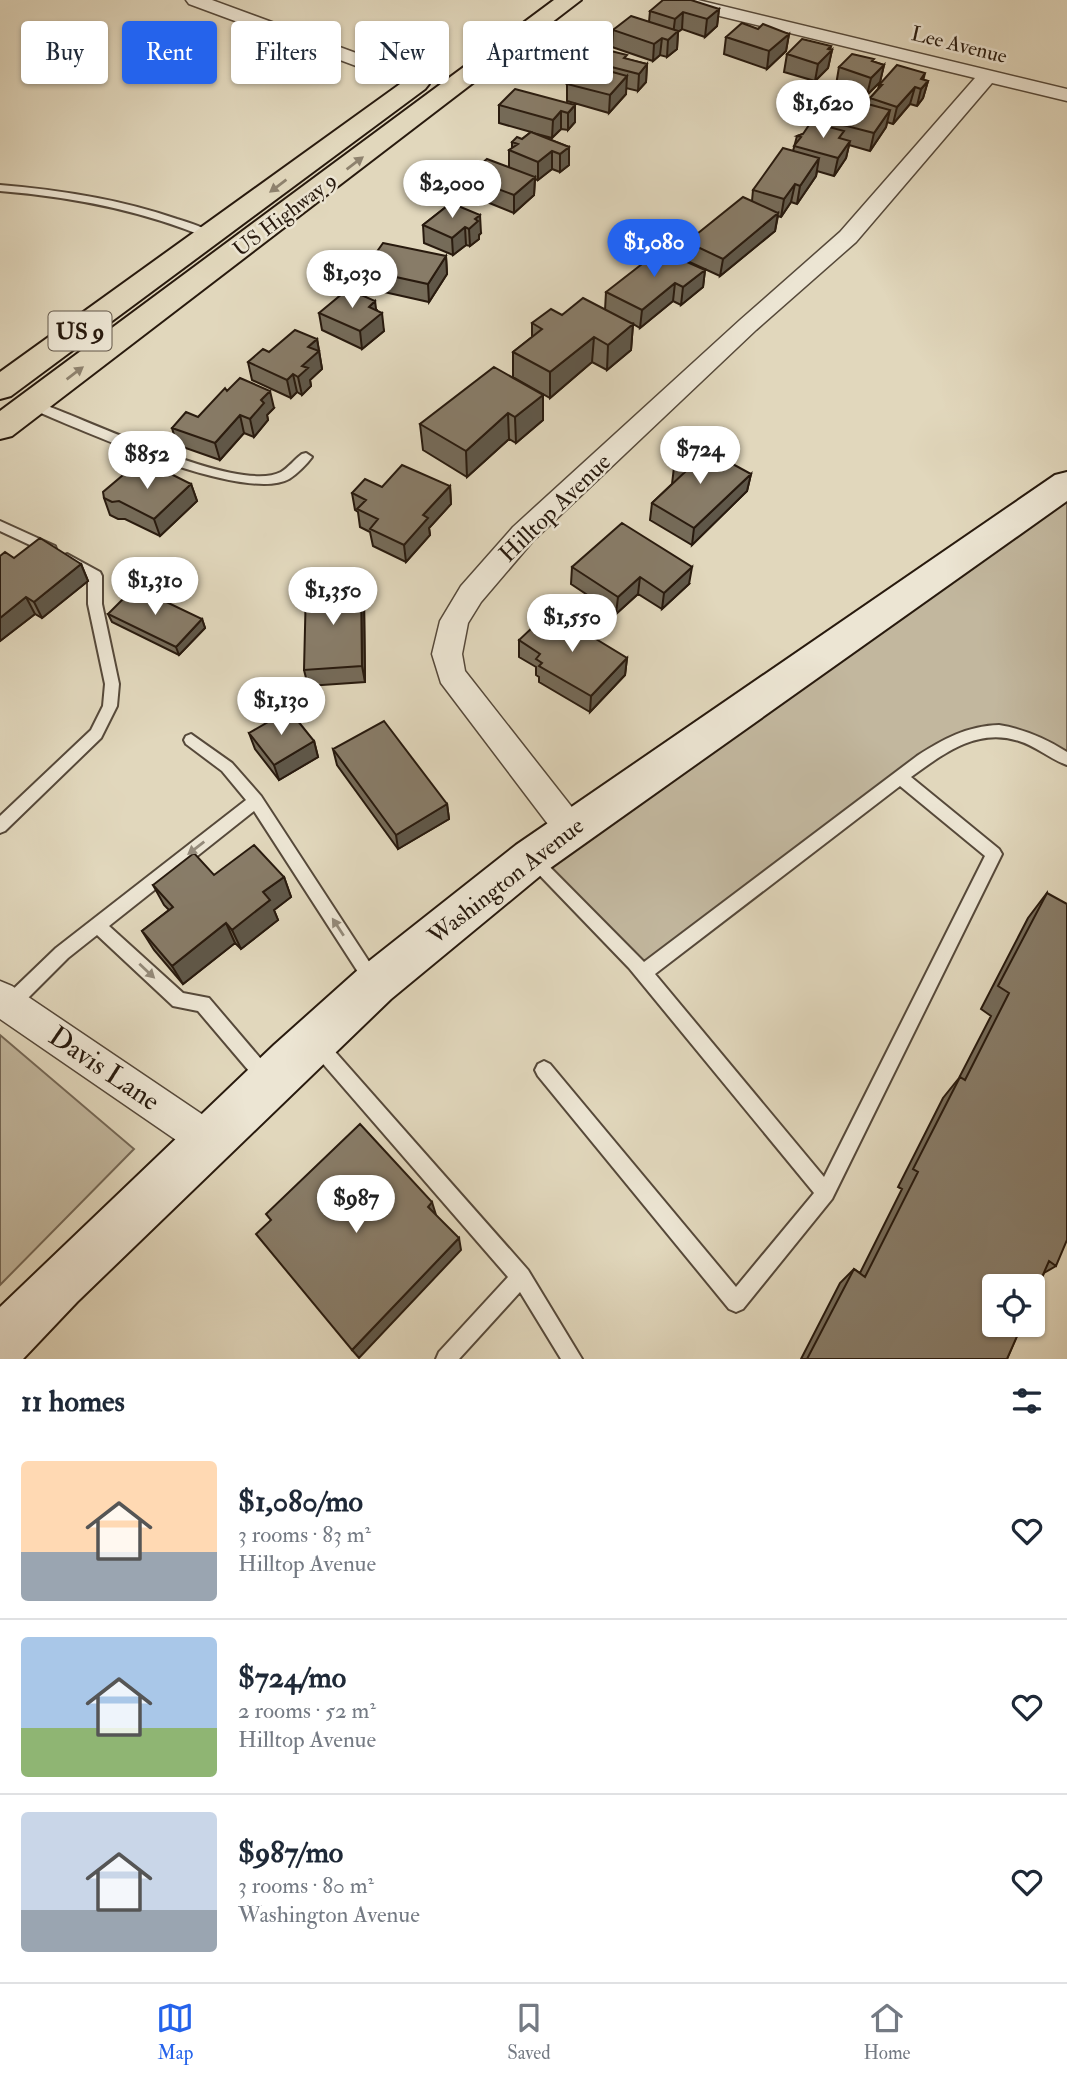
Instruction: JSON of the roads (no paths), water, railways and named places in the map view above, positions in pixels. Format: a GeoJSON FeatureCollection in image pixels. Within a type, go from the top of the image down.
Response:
{"type":"FeatureCollection","features":[{"type":"Feature","properties":{"kind":"highway","name":"US Highway 9"},"geometry":{"type":"LineString","coordinates":[[449,59],[530,0]]}},
{"type":"Feature","properties":{"kind":"highway","name":"US Highway 9"},"geometry":{"type":"LineString","coordinates":[[0,428],[569,0]]}},
{"type":"Feature","properties":{"kind":"highway","name":"US Highway 9"},"geometry":{"type":"LineString","coordinates":[[0,388],[212,236],[414,84]]}},
{"type":"Feature","properties":{"kind":"main road","name":"Washington Avenue"},"geometry":{"type":"LineString","coordinates":[[0,1345],[208,1140],[375,984],[531,858],[1067,484]]}},
{"type":"Feature","properties":{"kind":"street"},"geometry":{"type":"LineString","coordinates":[[195,0],[355,59]]}},
{"type":"Feature","properties":{"kind":"street","name":"Lee Avenue"},"geometry":{"type":"LineString","coordinates":[[676,0],[1067,95]]}},
{"type":"Feature","properties":{"kind":"street","name":"Hilltop Avenue"},"geometry":{"type":"LineString","coordinates":[[571,830],[452,675],[447,654],[454,621],[471,594],[523,534],[748,325],[848,237],[988,75]]}},
{"type":"Feature","properties":{"kind":"street","name":"Davis Lane"},"geometry":{"type":"LineString","coordinates":[[5,1001],[208,1140]]}},
{"type":"Feature","properties":{"kind":"lane"},"geometry":{"type":"LineString","coordinates":[[0,188],[103,201],[170,217],[212,236]]}},
{"type":"Feature","properties":{"kind":"lane"},"geometry":{"type":"LineString","coordinates":[[33,405],[125,444],[230,477],[260,480],[284,475],[306,457]]}},
{"type":"Feature","properties":{"kind":"lane"},"geometry":{"type":"LineString","coordinates":[[0,526],[59,554],[96,576],[95,604],[112,684],[110,706],[96,734],[0,826]]}},
{"type":"Feature","properties":{"kind":"lane"},"geometry":{"type":"LineString","coordinates":[[643,973],[940,746],[972,731],[1009,732],[1036,739],[1067,759]]}},
{"type":"Feature","properties":{"kind":"lane"},"geometry":{"type":"LineString","coordinates":[[191,740],[227,767],[256,801],[375,984]]}},
{"type":"Feature","properties":{"kind":"lane"},"geometry":{"type":"LineString","coordinates":[[544,1070],[736,1302],[826,1193],[994,854],[900,777]]}},
{"type":"Feature","properties":{"kind":"lane"},"geometry":{"type":"LineString","coordinates":[[5,1001],[97,925],[256,801]]}},
{"type":"Feature","properties":{"kind":"lane"},"geometry":{"type":"LineString","coordinates":[[531,858],[643,973],[826,1193]]}},
{"type":"Feature","properties":{"kind":"lane"},"geometry":{"type":"LineString","coordinates":[[97,925],[179,1000],[203,1004],[269,1082]]}},
{"type":"Feature","properties":{"kind":"lane"},"geometry":{"type":"LineString","coordinates":[[314,1041],[521,1277],[572,1359]]}},
{"type":"Feature","properties":{"kind":"lane"},"geometry":{"type":"LineString","coordinates":[[446,1359],[521,1277]]}}]}
